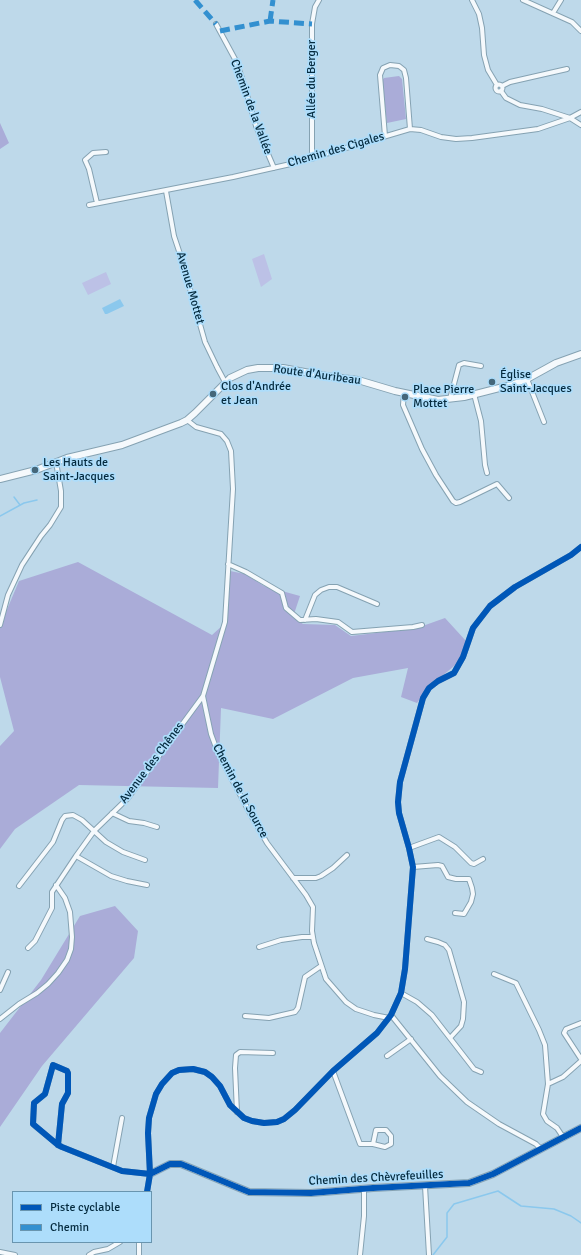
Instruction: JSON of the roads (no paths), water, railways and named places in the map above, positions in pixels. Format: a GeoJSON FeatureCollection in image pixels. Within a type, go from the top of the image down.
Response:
{"type":"FeatureCollection","features":[{"type":"Feature","properties":{"kind":"street","name":"Allée du Berger"},"geometry":{"type":"LineString","coordinates":[[312,159],[312,24],[315,7],[319,0]]}},
{"type":"Feature","properties":{"kind":"street"},"geometry":{"type":"LineString","coordinates":[[471,0],[479,14],[484,56],[488,70],[497,85],[495,88],[496,90],[501,91],[506,98],[520,105],[542,109],[570,118],[581,125]]}},
{"type":"Feature","properties":{"kind":"street"},"geometry":{"type":"LineString","coordinates":[[523,0],[572,22],[581,31]]}},
{"type":"Feature","properties":{"kind":"street"},"geometry":{"type":"LineString","coordinates":[[553,13],[561,0]]}},
{"type":"Feature","properties":{"kind":"street","name":"Chemin de la Vallée"},"geometry":{"type":"LineString","coordinates":[[216,24],[236,61],[256,126],[274,168]]}},
{"type":"Feature","properties":{"kind":"street"},"geometry":{"type":"LineString","coordinates":[[385,136],[380,75],[383,68],[390,66],[399,66],[404,70],[410,129]]}},
{"type":"Feature","properties":{"kind":"street"},"geometry":{"type":"LineString","coordinates":[[497,85],[499,84],[502,86],[510,82],[568,69]]}},
{"type":"Feature","properties":{"kind":"street"},"geometry":{"type":"LineString","coordinates":[[501,91],[503,89],[502,86]]}},
{"type":"Feature","properties":{"kind":"street","name":"Chemin des Cigales"},"geometry":{"type":"LineString","coordinates":[[89,205],[166,191],[274,168],[312,159],[410,129],[421,130],[441,137],[456,139],[467,138],[538,129],[570,118],[581,112]]}},
{"type":"Feature","properties":{"kind":"street"},"geometry":{"type":"LineString","coordinates":[[97,203],[89,169],[85,160],[93,153],[106,152]]}},
{"type":"Feature","properties":{"kind":"street","name":"Avenue Mottet"},"geometry":{"type":"LineString","coordinates":[[166,191],[174,236],[205,342],[225,382]]}},
{"type":"Feature","properties":{"kind":"street","name":"Route d'Auribeau"},"geometry":{"type":"LineString","coordinates":[[0,479],[36,470],[67,458],[122,445],[187,420],[225,382],[236,374],[247,370],[258,368],[282,368],[358,380],[404,393],[438,400],[450,399],[511,385],[526,380],[556,363],[581,354]]}},
{"type":"Feature","properties":{"kind":"street"},"geometry":{"type":"LineString","coordinates":[[450,399],[459,365],[464,363],[481,366]]}},
{"type":"Feature","properties":{"kind":"street"},"geometry":{"type":"LineString","coordinates":[[526,380],[544,422]]}},
{"type":"Feature","properties":{"kind":"street"},"geometry":{"type":"LineString","coordinates":[[404,393],[403,405],[422,449],[436,475],[453,501],[456,503],[460,502],[497,484],[509,498]]}},
{"type":"Feature","properties":{"kind":"street"},"geometry":{"type":"LineString","coordinates":[[474,394],[481,421],[484,465],[487,472]]}},
{"type":"Feature","properties":{"kind":"street","name":"Chemin de la Source"},"geometry":{"type":"LineString","coordinates":[[187,420],[196,427],[221,434],[227,440],[231,451],[233,489],[225,622],[203,696],[211,734],[218,753],[268,843],[306,895],[313,908],[313,937],[326,979],[346,1002],[356,1008],[374,1015],[390,1017]]}},
{"type":"Feature","properties":{"kind":"street"},"geometry":{"type":"LineString","coordinates":[[0,625],[8,595],[22,565],[61,507],[61,491],[56,462]]}},
{"type":"Feature","properties":{"kind":"street"},"geometry":{"type":"LineString","coordinates":[[147,1191],[150,1174],[148,1133],[149,1118],[156,1094],[162,1084],[172,1073],[179,1070],[193,1069],[205,1072],[220,1086],[230,1105],[244,1118],[264,1123],[277,1122],[284,1119],[295,1110],[333,1071],[377,1033],[390,1017],[401,993],[405,969],[412,867],[409,848],[399,813],[398,802],[400,782],[423,698],[429,688],[438,681],[447,678],[454,673],[464,657],[473,628],[490,606],[515,587],[571,555],[581,547]]}},
{"type":"Feature","properties":{"kind":"street"},"geometry":{"type":"LineString","coordinates":[[228,564],[246,572],[282,593],[286,608],[300,620],[316,619],[338,622],[352,632],[422,625]]}},
{"type":"Feature","properties":{"kind":"street"},"geometry":{"type":"LineString","coordinates":[[305,620],[315,595],[328,587],[337,587],[377,604]]}},
{"type":"Feature","properties":{"kind":"street","name":"Avenue des Chênes"},"geometry":{"type":"LineString","coordinates":[[56,885],[94,831],[128,798],[203,696]]}},
{"type":"Feature","properties":{"kind":"street"},"geometry":{"type":"LineString","coordinates":[[112,813],[129,821],[157,827]]}},
{"type":"Feature","properties":{"kind":"street"},"geometry":{"type":"LineString","coordinates":[[19,886],[53,842],[62,820],[66,816],[72,815],[82,820],[106,842],[123,852],[145,860]]}},
{"type":"Feature","properties":{"kind":"street"},"geometry":{"type":"LineString","coordinates":[[409,848],[439,837],[455,847],[471,863],[474,864],[483,859]]}},
{"type":"Feature","properties":{"kind":"street"},"geometry":{"type":"LineString","coordinates":[[293,878],[321,876],[334,868],[347,855]]}},
{"type":"Feature","properties":{"kind":"street"},"geometry":{"type":"LineString","coordinates":[[76,856],[111,876],[146,885]]}},
{"type":"Feature","properties":{"kind":"street"},"geometry":{"type":"LineString","coordinates":[[412,867],[438,865],[442,866],[448,877],[456,879],[469,879],[473,894],[471,902],[464,914],[455,913]]}},
{"type":"Feature","properties":{"kind":"street"},"geometry":{"type":"LineString","coordinates":[[0,1019],[48,984],[67,960],[71,949],[72,937],[70,912],[65,898],[56,885],[52,892],[52,908],[35,941],[28,948]]}},
{"type":"Feature","properties":{"kind":"street"},"geometry":{"type":"LineString","coordinates":[[259,947],[281,940],[313,937]]}},
{"type":"Feature","properties":{"kind":"street"},"geometry":{"type":"LineString","coordinates":[[427,939],[445,945],[449,950],[464,1002],[461,1026],[450,1038]]}},
{"type":"Feature","properties":{"kind":"street"},"geometry":{"type":"LineString","coordinates":[[245,1016],[269,1018],[295,1012],[298,1008],[305,977],[322,966]]}},
{"type":"Feature","properties":{"kind":"street"},"geometry":{"type":"LineString","coordinates":[[0,990],[8,972]]}},
{"type":"Feature","properties":{"kind":"street"},"geometry":{"type":"LineString","coordinates":[[494,974],[516,984],[545,1045],[548,1084],[543,1114],[547,1121],[557,1128],[563,1137]]}},
{"type":"Feature","properties":{"kind":"street"},"geometry":{"type":"LineString","coordinates":[[401,993],[417,1002],[432,1015],[474,1070],[481,1072]]}},
{"type":"Feature","properties":{"kind":"street"},"geometry":{"type":"LineString","coordinates":[[390,1017],[411,1039],[440,1076],[467,1102],[499,1124],[536,1144],[540,1148]]}},
{"type":"Feature","properties":{"kind":"street"},"geometry":{"type":"LineString","coordinates":[[548,1084],[562,1077],[581,1060],[564,1033],[566,1029],[581,1024]]}},
{"type":"Feature","properties":{"kind":"street"},"geometry":{"type":"LineString","coordinates":[[388,1056],[411,1039]]}},
{"type":"Feature","properties":{"kind":"street"},"geometry":{"type":"LineString","coordinates":[[237,1112],[235,1068],[236,1055],[240,1052],[273,1053]]}},
{"type":"Feature","properties":{"kind":"street"},"geometry":{"type":"LineString","coordinates":[[58,1144],[62,1104],[68,1093],[68,1074],[67,1070],[53,1065],[45,1094],[34,1103],[33,1124],[58,1144],[62,1147],[122,1171],[150,1174]]}},
{"type":"Feature","properties":{"kind":"street"},"geometry":{"type":"LineString","coordinates":[[333,1071],[360,1144],[374,1144],[385,1147],[391,1144],[391,1136],[386,1130],[376,1130],[374,1144]]}},
{"type":"Feature","properties":{"kind":"street"},"geometry":{"type":"LineString","coordinates":[[113,1167],[122,1118]]}},
{"type":"Feature","properties":{"kind":"street","name":"Chemin des Chèvrefeuilles"},"geometry":{"type":"LineString","coordinates":[[150,1174],[170,1164],[181,1164],[249,1192],[311,1193],[364,1188],[469,1183],[493,1174],[540,1148],[581,1128]]}},
{"type":"Feature","properties":{"kind":"street"},"geometry":{"type":"LineString","coordinates":[[425,1186],[429,1255]]}},
{"type":"Feature","properties":{"kind":"street"},"geometry":{"type":"LineString","coordinates":[[360,1255],[364,1216],[364,1188]]}},
{"type":"Feature","properties":{"kind":"street"},"geometry":{"type":"LineString","coordinates":[[89,1255],[94,1252],[108,1249],[118,1243]]}},
{"type":"Feature","properties":{"kind":"street"},"geometry":{"type":"LineString","coordinates":[[139,1243],[139,1255]]}},
{"type":"Feature","properties":{"kind":"street"},"geometry":{"type":"LineString","coordinates":[[0,1252],[15,1255]]}},
{"type":"Feature","properties":{"kind":"waterway"},"geometry":{"type":"LineString","coordinates":[[14,497],[20,505]]}},
{"type":"Feature","properties":{"kind":"waterway"},"geometry":{"type":"LineString","coordinates":[[0,516],[24,503],[37,500]]}},
{"type":"Feature","properties":{"kind":"waterway"},"geometry":{"type":"LineString","coordinates":[[433,1255],[447,1237],[447,1213],[454,1204],[498,1191],[521,1206],[554,1209],[571,1216],[581,1223]]}},
{"type":"Feature","properties":{"kind":"place","name":"Église Saint-Jacques"},"geometry":{"type":"Point","coordinates":[492,382]}},
{"type":"Feature","properties":{"kind":"place","name":"Clos d'Andrée et Jean"},"geometry":{"type":"Point","coordinates":[213,394]}},
{"type":"Feature","properties":{"kind":"place","name":"Place Pierre Mottet"},"geometry":{"type":"Point","coordinates":[405,397]}},
{"type":"Feature","properties":{"kind":"place","name":"Les Hauts de Saint-Jacques"},"geometry":{"type":"Point","coordinates":[35,470]}}]}
